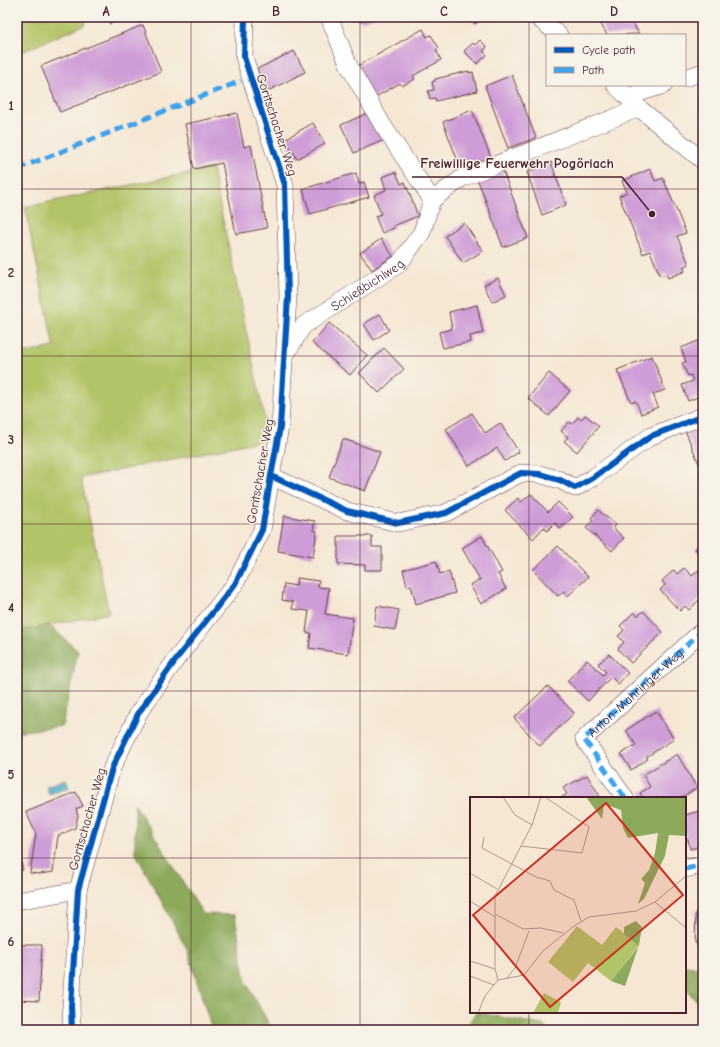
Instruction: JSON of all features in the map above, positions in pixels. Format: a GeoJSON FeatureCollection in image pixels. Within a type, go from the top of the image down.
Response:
{"type":"FeatureCollection","features":[{"type":"Feature","properties":{"kind":"street","name":"Goritschacher Weg"},"geometry":{"type":"LineString","coordinates":[[72,1030],[71,1006],[78,890],[112,768],[139,712],[177,658],[235,584],[262,530],[280,427],[288,297],[285,185],[244,57],[245,17]]}},
{"type":"Feature","properties":{"kind":"street"},"geometry":{"type":"LineString","coordinates":[[329,17],[349,66],[382,124],[432,200],[462,178],[633,102],[662,86]]}},
{"type":"Feature","properties":{"kind":"street"},"geometry":{"type":"LineString","coordinates":[[537,17],[558,34]]}},
{"type":"Feature","properties":{"kind":"street"},"geometry":{"type":"LineString","coordinates":[[686,78],[703,72]]}},
{"type":"Feature","properties":{"kind":"street"},"geometry":{"type":"LineString","coordinates":[[616,86],[703,161]]}},
{"type":"Feature","properties":{"kind":"street","name":"Schießbichlweg"},"geometry":{"type":"LineString","coordinates":[[285,356],[303,326],[399,264],[422,232],[432,200]]}},
{"type":"Feature","properties":{"kind":"street"},"geometry":{"type":"LineString","coordinates":[[271,476],[347,511],[398,523],[446,513],[520,473],[539,474],[560,480],[574,488],[594,477],[651,436],[703,416]]}},
{"type":"Feature","properties":{"kind":"street","name":"Anton-Mahringer-Weg"},"geometry":{"type":"LineString","coordinates":[[624,797],[584,739],[703,630]]}},
{"type":"Feature","properties":{"kind":"street"},"geometry":{"type":"LineString","coordinates":[[686,869],[703,865]]}},
{"type":"Feature","properties":{"kind":"street"},"geometry":{"type":"LineString","coordinates":[[17,901],[78,890]]}},
{"type":"Feature","properties":{"kind":"green space"},"geometry":{"type":"Polygon","coordinates":[[[17,17],[83,17],[86,24],[17,54],[17,17]]]}},
{"type":"Feature","properties":{"kind":"green space"},"geometry":{"type":"Polygon","coordinates":[[[212,168],[269,439],[81,478],[109,613],[17,632],[17,355],[54,347],[25,207],[212,168]]]}},
{"type":"Feature","properties":{"kind":"green space"},"geometry":{"type":"Polygon","coordinates":[[[49,625],[78,651],[62,726],[17,732],[17,632],[49,625]]]}},
{"type":"Feature","properties":{"kind":"green space"},"geometry":{"type":"Polygon","coordinates":[[[135,805],[203,914],[235,915],[246,982],[272,1030],[212,1030],[187,949],[135,852],[135,805]]]}},
{"type":"Feature","properties":{"kind":"green space"},"geometry":{"type":"Polygon","coordinates":[[[686,966],[703,968],[703,1008],[686,989],[686,966]]]}},
{"type":"Feature","properties":{"kind":"green space"},"geometry":{"type":"Polygon","coordinates":[[[475,1013],[481,1013],[542,1025],[549,1030],[465,1030],[475,1013]]]}},
{"type":"Feature","properties":{"kind":"water"},"geometry":{"type":"Polygon","coordinates":[[[66,779],[69,788],[49,794],[46,786],[66,779]]]}},
{"type":"Feature","properties":{"kind":"building"},"geometry":{"type":"Polygon","coordinates":[[[107,17],[128,17],[110,24],[107,17]]]}},
{"type":"Feature","properties":{"kind":"building"},"geometry":{"type":"Polygon","coordinates":[[[359,17],[377,17],[360,22],[359,17]]]}},
{"type":"Feature","properties":{"kind":"building"},"geometry":{"type":"Polygon","coordinates":[[[470,17],[486,17],[475,24],[470,17]]]}},
{"type":"Feature","properties":{"kind":"building"},"geometry":{"type":"Polygon","coordinates":[[[597,17],[629,17],[639,34],[606,34],[597,17]]]}},
{"type":"Feature","properties":{"kind":"building"},"geometry":{"type":"Polygon","coordinates":[[[143,25],[161,72],[60,112],[41,66],[143,25]]]}},
{"type":"Feature","properties":{"kind":"building"},"geometry":{"type":"Polygon","coordinates":[[[423,29],[427,37],[431,35],[439,48],[436,50],[441,60],[413,76],[415,79],[402,86],[400,83],[372,99],[354,68],[423,29]]]}},
{"type":"Feature","properties":{"kind":"building"},"geometry":{"type":"Polygon","coordinates":[[[480,40],[487,47],[483,51],[487,55],[477,64],[464,51],[473,43],[475,45],[480,40]]]}},
{"type":"Feature","properties":{"kind":"building"},"geometry":{"type":"Polygon","coordinates":[[[294,51],[305,72],[268,91],[257,69],[294,51]]]}},
{"type":"Feature","properties":{"kind":"building"},"geometry":{"type":"Polygon","coordinates":[[[469,71],[469,73],[473,72],[477,91],[436,101],[435,98],[430,99],[428,91],[434,90],[432,82],[435,81],[435,79],[469,71]]]}},
{"type":"Feature","properties":{"kind":"building"},"geometry":{"type":"Polygon","coordinates":[[[512,75],[536,138],[508,148],[485,86],[512,75]]]}},
{"type":"Feature","properties":{"kind":"building"},"geometry":{"type":"Polygon","coordinates":[[[472,110],[492,160],[462,172],[443,122],[472,110]]]}},
{"type":"Feature","properties":{"kind":"building"},"geometry":{"type":"Polygon","coordinates":[[[372,111],[384,140],[354,153],[341,125],[372,111]]]}},
{"type":"Feature","properties":{"kind":"building"},"geometry":{"type":"Polygon","coordinates":[[[237,113],[244,147],[251,145],[267,228],[236,234],[222,163],[194,169],[185,124],[237,113]]]}},
{"type":"Feature","properties":{"kind":"building"},"geometry":{"type":"Polygon","coordinates":[[[313,123],[325,144],[297,159],[285,139],[313,123]]]}},
{"type":"Feature","properties":{"kind":"building"},"geometry":{"type":"Polygon","coordinates":[[[551,162],[566,205],[542,215],[527,172],[551,162]]]}},
{"type":"Feature","properties":{"kind":"building"},"geometry":{"type":"Polygon","coordinates":[[[501,166],[528,238],[503,247],[476,175],[501,166]]]}},
{"type":"Feature","properties":{"kind":"building"},"geometry":{"type":"Polygon","coordinates":[[[650,169],[655,181],[663,178],[686,233],[677,236],[689,264],[683,267],[685,271],[668,278],[666,274],[660,276],[650,251],[643,254],[619,196],[627,192],[622,181],[650,169]]]}},
{"type":"Feature","properties":{"kind":"building"},"geometry":{"type":"Polygon","coordinates":[[[396,172],[401,184],[405,182],[418,216],[393,226],[394,228],[382,233],[375,216],[381,214],[374,195],[386,190],[382,177],[396,172]]]}},
{"type":"Feature","properties":{"kind":"building"},"geometry":{"type":"Polygon","coordinates":[[[356,173],[359,184],[364,182],[369,197],[310,214],[303,189],[356,173]]]}},
{"type":"Feature","properties":{"kind":"building"},"geometry":{"type":"Polygon","coordinates":[[[464,223],[483,251],[463,263],[445,236],[464,223]]]}},
{"type":"Feature","properties":{"kind":"building"},"geometry":{"type":"Polygon","coordinates":[[[381,239],[393,256],[372,270],[360,253],[381,239]]]}},
{"type":"Feature","properties":{"kind":"building"},"geometry":{"type":"Polygon","coordinates":[[[498,278],[506,295],[492,302],[484,285],[498,278]]]}},
{"type":"Feature","properties":{"kind":"building"},"geometry":{"type":"Polygon","coordinates":[[[477,305],[483,333],[470,336],[471,342],[443,348],[439,332],[452,329],[449,312],[477,305]]]}},
{"type":"Feature","properties":{"kind":"building"},"geometry":{"type":"Polygon","coordinates":[[[380,314],[389,330],[374,340],[364,324],[380,314]]]}},
{"type":"Feature","properties":{"kind":"building"},"geometry":{"type":"Polygon","coordinates":[[[329,323],[367,355],[350,375],[312,343],[329,323]]]}},
{"type":"Feature","properties":{"kind":"building"},"geometry":{"type":"Polygon","coordinates":[[[703,339],[703,383],[699,385],[703,395],[688,401],[682,385],[693,381],[691,375],[688,376],[682,363],[686,362],[681,348],[703,339]]]}},
{"type":"Feature","properties":{"kind":"building"},"geometry":{"type":"Polygon","coordinates":[[[384,348],[404,369],[379,393],[359,373],[384,348]]]}},
{"type":"Feature","properties":{"kind":"building"},"geometry":{"type":"Polygon","coordinates":[[[652,356],[665,390],[653,394],[658,407],[641,414],[636,401],[631,402],[617,370],[652,356]]]}},
{"type":"Feature","properties":{"kind":"building"},"geometry":{"type":"Polygon","coordinates":[[[549,373],[570,391],[549,416],[528,398],[549,373]]]}},
{"type":"Feature","properties":{"kind":"building"},"geometry":{"type":"Polygon","coordinates":[[[472,413],[485,433],[500,423],[519,452],[505,461],[497,448],[469,466],[446,429],[472,413]]]}},
{"type":"Feature","properties":{"kind":"building"},"geometry":{"type":"Polygon","coordinates":[[[585,415],[599,426],[577,452],[564,441],[568,437],[561,431],[569,422],[572,424],[578,417],[581,420],[585,415]]]}},
{"type":"Feature","properties":{"kind":"building"},"geometry":{"type":"Polygon","coordinates":[[[703,422],[703,464],[700,466],[685,430],[703,422]]]}},
{"type":"Feature","properties":{"kind":"building"},"geometry":{"type":"Polygon","coordinates":[[[343,439],[380,452],[365,491],[329,477],[343,439]]]}},
{"type":"Feature","properties":{"kind":"building"},"geometry":{"type":"Polygon","coordinates":[[[531,494],[548,512],[558,502],[573,517],[560,529],[555,523],[547,531],[544,527],[533,539],[505,510],[518,498],[521,502],[531,494]]]}},
{"type":"Feature","properties":{"kind":"building"},"geometry":{"type":"Polygon","coordinates":[[[598,510],[616,525],[613,528],[624,538],[612,551],[586,528],[593,520],[591,518],[598,510]]]}},
{"type":"Feature","properties":{"kind":"building"},"geometry":{"type":"Polygon","coordinates":[[[284,516],[315,521],[313,530],[317,531],[313,557],[278,551],[284,516]]]}},
{"type":"Feature","properties":{"kind":"building"},"geometry":{"type":"Polygon","coordinates":[[[338,536],[372,536],[372,547],[382,547],[382,570],[365,570],[365,565],[338,564],[338,536]]]}},
{"type":"Feature","properties":{"kind":"building"},"geometry":{"type":"Polygon","coordinates":[[[482,536],[502,572],[498,574],[506,589],[481,604],[470,585],[480,580],[462,548],[482,536]]]}},
{"type":"Feature","properties":{"kind":"building"},"geometry":{"type":"Polygon","coordinates":[[[703,542],[703,557],[695,549],[703,542]]]}},
{"type":"Feature","properties":{"kind":"building"},"geometry":{"type":"Polygon","coordinates":[[[558,546],[588,577],[568,596],[564,591],[558,596],[533,570],[558,546]]]}},
{"type":"Feature","properties":{"kind":"building"},"geometry":{"type":"Polygon","coordinates":[[[436,561],[440,574],[449,571],[455,593],[416,604],[411,585],[407,586],[403,570],[436,561]]]}},
{"type":"Feature","properties":{"kind":"building"},"geometry":{"type":"Polygon","coordinates":[[[702,567],[703,596],[689,610],[685,606],[680,611],[660,590],[665,585],[662,581],[674,570],[677,574],[684,568],[692,576],[702,567]]]}},
{"type":"Feature","properties":{"kind":"building"},"geometry":{"type":"Polygon","coordinates":[[[297,578],[319,581],[318,587],[329,588],[325,614],[353,618],[348,654],[309,648],[311,633],[306,632],[309,611],[292,609],[293,602],[282,600],[284,584],[296,586],[297,578]]]}},
{"type":"Feature","properties":{"kind":"building"},"geometry":{"type":"Polygon","coordinates":[[[377,606],[399,610],[395,630],[374,626],[377,606]]]}},
{"type":"Feature","properties":{"kind":"building"},"geometry":{"type":"Polygon","coordinates":[[[643,611],[663,632],[631,663],[618,649],[624,642],[618,636],[624,630],[620,626],[634,612],[638,616],[643,611]]]}},
{"type":"Feature","properties":{"kind":"building"},"geometry":{"type":"Polygon","coordinates":[[[609,654],[628,673],[618,684],[611,677],[588,701],[567,681],[587,660],[603,675],[606,672],[598,664],[609,654]]]}},
{"type":"Feature","properties":{"kind":"building"},"geometry":{"type":"Polygon","coordinates":[[[548,686],[574,713],[540,746],[514,718],[548,686]]]}},
{"type":"Feature","properties":{"kind":"building"},"geometry":{"type":"Polygon","coordinates":[[[656,711],[674,739],[646,757],[648,759],[631,770],[621,754],[636,745],[626,730],[656,711]]]}},
{"type":"Feature","properties":{"kind":"building"},"geometry":{"type":"Polygon","coordinates":[[[677,754],[697,788],[682,797],[642,797],[640,793],[650,787],[643,775],[677,754]]]}},
{"type":"Feature","properties":{"kind":"building"},"geometry":{"type":"Polygon","coordinates":[[[587,775],[600,797],[562,797],[567,794],[563,788],[587,775]]]}},
{"type":"Feature","properties":{"kind":"building"},"geometry":{"type":"Polygon","coordinates":[[[76,792],[83,806],[76,809],[78,816],[75,828],[58,836],[53,872],[40,874],[30,873],[36,834],[26,812],[76,792]]]}},
{"type":"Feature","properties":{"kind":"building"},"geometry":{"type":"Polygon","coordinates":[[[699,811],[700,820],[703,819],[703,846],[690,849],[688,839],[686,840],[686,815],[699,811]]]}},
{"type":"Feature","properties":{"kind":"building"},"geometry":{"type":"Polygon","coordinates":[[[17,843],[23,870],[17,871],[17,843]]]}},
{"type":"Feature","properties":{"kind":"building"},"geometry":{"type":"Polygon","coordinates":[[[696,911],[703,911],[703,943],[695,943],[696,911]]]}},
{"type":"Feature","properties":{"kind":"building"},"geometry":{"type":"Polygon","coordinates":[[[17,945],[42,945],[39,1001],[17,1000],[17,945]]]}},
{"type":"Feature","properties":{"kind":"marked path"},"geometry":{"type":"LineString","coordinates":[[17,169],[241,81]]}},
{"type":"Feature","properties":{"kind":"marked path"},"geometry":{"type":"LineString","coordinates":[[624,797],[584,739],[703,630]]}},
{"type":"Feature","properties":{"kind":"marked path"},"geometry":{"type":"LineString","coordinates":[[686,869],[703,865]]}},
{"type":"Feature","properties":{"kind":"cycle path"},"geometry":{"type":"LineString","coordinates":[[72,1030],[71,1007],[78,890],[112,768],[139,712],[177,658],[235,584],[262,530],[280,427],[288,297],[285,185],[244,57],[245,17]]}},
{"type":"Feature","properties":{"kind":"cycle path"},"geometry":{"type":"LineString","coordinates":[[271,476],[347,511],[398,523],[446,513],[521,473],[539,474],[560,480],[575,488],[594,477],[651,436],[703,416]]}},
{"type":"Feature","properties":{"kind":"place","name":"Freiwillige Feuerwehr Pogöriach"},"geometry":{"type":"Point","coordinates":[652,214]}}]}
